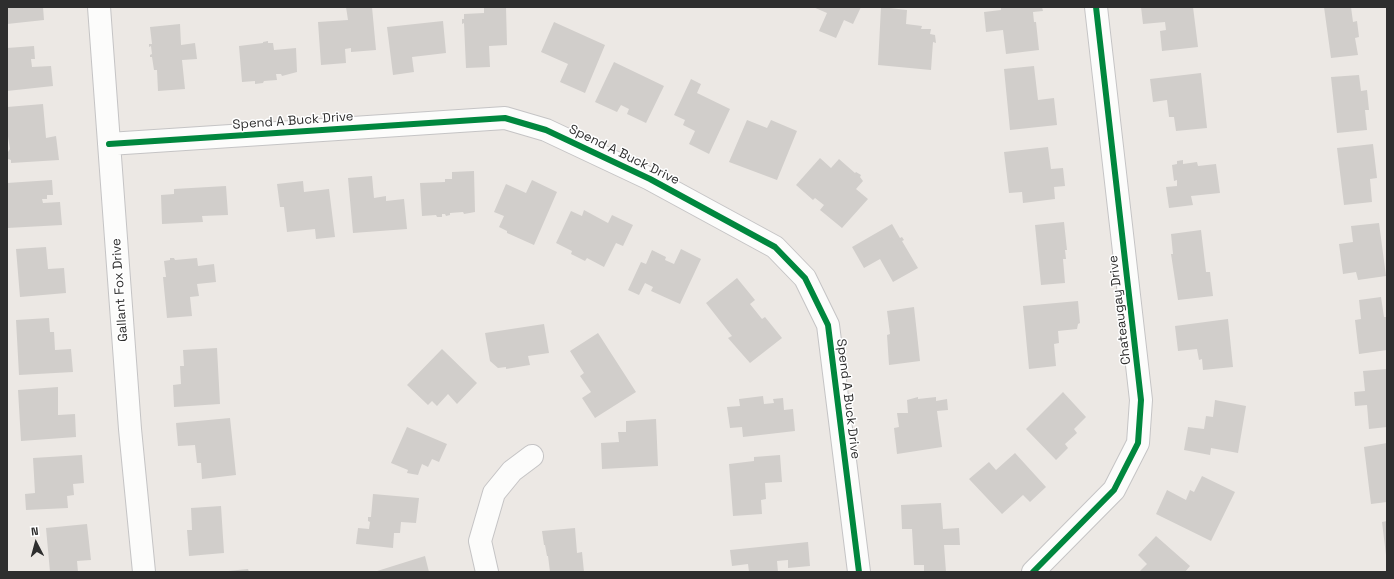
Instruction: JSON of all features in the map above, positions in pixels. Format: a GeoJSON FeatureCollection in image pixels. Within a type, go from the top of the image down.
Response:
{"type":"FeatureCollection","features":[{"type":"Feature","properties":{"kind":"street","name":"Gallant Fox Drive"},"geometry":{"type":"LineString","coordinates":[[100,7],[130,429],[144,572]]}},
{"type":"Feature","properties":{"kind":"street","name":"Chateaugay Drive"},"geometry":{"type":"LineString","coordinates":[[1033,572],[1114,490],[1138,443],[1141,400],[1096,7]]}},
{"type":"Feature","properties":{"kind":"street","name":"Spend A Buck Drive"},"geometry":{"type":"LineString","coordinates":[[109,144],[505,118],[546,130],[650,179],[775,247],[805,278],[828,325],[859,572]]}},
{"type":"Feature","properties":{"kind":"street"},"geometry":{"type":"LineString","coordinates":[[487,572],[480,541],[494,494],[512,471],[532,456]]}},
{"type":"Feature","properties":{"kind":"building"},"geometry":{"type":"Polygon","coordinates":[[[7,7],[43,7],[44,20],[7,24],[7,7]]]}},
{"type":"Feature","properties":{"kind":"building"},"geometry":{"type":"Polygon","coordinates":[[[346,7],[372,7],[376,50],[351,52],[351,48],[345,49],[346,63],[321,65],[318,22],[348,20],[346,7]]]}},
{"type":"Feature","properties":{"kind":"building"},"geometry":{"type":"Polygon","coordinates":[[[484,7],[506,7],[507,45],[489,46],[490,67],[466,68],[464,23],[462,24],[462,19],[464,19],[464,14],[484,13],[484,7]]]}},
{"type":"Feature","properties":{"kind":"building"},"geometry":{"type":"Polygon","coordinates":[[[813,7],[861,7],[853,24],[844,20],[836,38],[819,31],[827,13],[813,7]]]}},
{"type":"Feature","properties":{"kind":"building"},"geometry":{"type":"Polygon","coordinates":[[[881,7],[907,10],[906,24],[922,26],[921,29],[931,29],[930,34],[935,35],[936,43],[933,42],[931,70],[878,65],[881,7]]]}},
{"type":"Feature","properties":{"kind":"building"},"geometry":{"type":"Polygon","coordinates":[[[1001,7],[1042,7],[1043,11],[1033,12],[1034,22],[1036,22],[1039,50],[1006,54],[1003,30],[986,32],[984,12],[1001,10],[1001,7]]]}},
{"type":"Feature","properties":{"kind":"building"},"geometry":{"type":"Polygon","coordinates":[[[1141,7],[1193,7],[1198,47],[1162,51],[1160,31],[1166,30],[1165,22],[1143,24],[1141,7]]]}},
{"type":"Feature","properties":{"kind":"building"},"geometry":{"type":"Polygon","coordinates":[[[1324,7],[1351,7],[1353,22],[1357,21],[1359,37],[1355,38],[1358,55],[1331,58],[1324,7]]]}},
{"type":"Feature","properties":{"kind":"building"},"geometry":{"type":"Polygon","coordinates":[[[443,21],[446,53],[412,57],[414,72],[393,75],[387,27],[443,21]]]}},
{"type":"Feature","properties":{"kind":"building"},"geometry":{"type":"Polygon","coordinates":[[[554,22],[605,45],[585,93],[560,82],[568,64],[541,52],[554,22]]]}},
{"type":"Feature","properties":{"kind":"building"},"geometry":{"type":"Polygon","coordinates":[[[180,24],[181,45],[195,43],[197,59],[182,60],[185,89],[158,91],[157,70],[154,70],[152,57],[150,57],[152,54],[151,46],[149,47],[149,44],[152,44],[150,27],[180,24]]]}},
{"type":"Feature","properties":{"kind":"building"},"geometry":{"type":"Polygon","coordinates":[[[268,41],[268,43],[273,43],[274,50],[296,48],[297,72],[282,76],[281,74],[276,74],[277,80],[264,81],[263,83],[255,84],[255,81],[242,82],[239,46],[268,41]]]}},
{"type":"Feature","properties":{"kind":"building"},"geometry":{"type":"Polygon","coordinates":[[[34,46],[35,59],[31,59],[32,67],[51,66],[53,86],[7,91],[7,48],[34,46]]]}},
{"type":"Feature","properties":{"kind":"building"},"geometry":{"type":"Polygon","coordinates":[[[614,62],[664,86],[646,123],[627,114],[629,109],[621,105],[617,112],[595,102],[614,62]]]}},
{"type":"Feature","properties":{"kind":"building"},"geometry":{"type":"Polygon","coordinates":[[[1034,66],[1038,100],[1054,98],[1057,125],[1010,130],[1004,69],[1034,66]]]}},
{"type":"Feature","properties":{"kind":"building"},"geometry":{"type":"Polygon","coordinates":[[[1201,73],[1207,128],[1176,131],[1174,117],[1169,117],[1167,100],[1153,102],[1150,79],[1201,73]]]}},
{"type":"Feature","properties":{"kind":"building"},"geometry":{"type":"Polygon","coordinates":[[[1359,75],[1361,91],[1367,90],[1369,110],[1365,110],[1367,130],[1337,133],[1331,77],[1359,75]]]}},
{"type":"Feature","properties":{"kind":"building"},"geometry":{"type":"Polygon","coordinates":[[[691,79],[701,84],[697,93],[730,109],[709,154],[689,144],[695,131],[683,125],[685,120],[674,115],[691,79]]]}},
{"type":"Feature","properties":{"kind":"building"},"geometry":{"type":"Polygon","coordinates":[[[43,104],[46,138],[56,136],[59,160],[11,163],[11,160],[8,159],[8,152],[10,149],[7,130],[7,107],[43,104]]]}},
{"type":"Feature","properties":{"kind":"building"},"geometry":{"type":"Polygon","coordinates":[[[747,120],[767,128],[771,120],[797,131],[777,180],[729,162],[747,120]]]}},
{"type":"Feature","properties":{"kind":"building"},"geometry":{"type":"Polygon","coordinates":[[[1373,144],[1377,178],[1370,179],[1372,202],[1344,205],[1337,148],[1373,144]]]}},
{"type":"Feature","properties":{"kind":"building"},"geometry":{"type":"Polygon","coordinates":[[[1048,147],[1051,169],[1063,168],[1065,186],[1054,187],[1055,199],[1023,203],[1022,192],[1009,193],[1004,152],[1048,147]]]}},
{"type":"Feature","properties":{"kind":"building"},"geometry":{"type":"Polygon","coordinates":[[[820,158],[831,168],[839,159],[855,173],[856,172],[861,175],[860,177],[863,181],[856,189],[868,199],[842,228],[820,210],[824,205],[815,198],[813,200],[796,185],[820,158]]]}},
{"type":"Feature","properties":{"kind":"building"},"geometry":{"type":"Polygon","coordinates":[[[1183,160],[1183,164],[1197,162],[1198,166],[1216,164],[1220,193],[1191,196],[1193,205],[1169,208],[1166,187],[1177,186],[1177,180],[1174,181],[1172,165],[1177,164],[1177,161],[1183,160]]]}},
{"type":"Feature","properties":{"kind":"building"},"geometry":{"type":"Polygon","coordinates":[[[474,171],[475,212],[464,214],[463,212],[450,213],[450,215],[446,216],[445,214],[442,214],[442,217],[437,217],[436,215],[422,216],[420,183],[445,182],[445,179],[452,179],[452,172],[474,171]]]}},
{"type":"Feature","properties":{"kind":"building"},"geometry":{"type":"Polygon","coordinates":[[[372,176],[374,198],[386,196],[386,201],[404,199],[407,229],[353,233],[348,178],[372,176]]]}},
{"type":"Feature","properties":{"kind":"building"},"geometry":{"type":"Polygon","coordinates":[[[52,180],[53,195],[47,195],[47,199],[42,199],[43,203],[60,202],[62,225],[7,228],[7,183],[52,180]]]}},
{"type":"Feature","properties":{"kind":"building"},"geometry":{"type":"Polygon","coordinates":[[[532,180],[557,192],[534,245],[507,233],[507,231],[499,227],[504,216],[494,212],[506,184],[526,193],[532,180]]]}},
{"type":"Feature","properties":{"kind":"building"},"geometry":{"type":"Polygon","coordinates":[[[303,181],[304,192],[329,189],[335,237],[316,239],[315,229],[287,232],[284,207],[280,207],[277,184],[303,181]]]}},
{"type":"Feature","properties":{"kind":"building"},"geometry":{"type":"Polygon","coordinates":[[[226,186],[228,215],[202,216],[203,222],[162,224],[161,195],[174,194],[174,189],[226,186]]]}},
{"type":"Feature","properties":{"kind":"building"},"geometry":{"type":"Polygon","coordinates":[[[584,210],[608,223],[612,215],[633,225],[623,246],[616,243],[604,267],[587,258],[585,261],[571,254],[572,251],[556,243],[571,211],[582,216],[584,210]]]}},
{"type":"Feature","properties":{"kind":"building"},"geometry":{"type":"Polygon","coordinates":[[[1064,222],[1067,250],[1065,250],[1066,259],[1063,259],[1065,283],[1041,285],[1035,225],[1064,222]]]}},
{"type":"Feature","properties":{"kind":"building"},"geometry":{"type":"Polygon","coordinates":[[[1379,223],[1386,276],[1358,280],[1356,272],[1343,274],[1339,244],[1353,242],[1351,226],[1379,223]]]}},
{"type":"Feature","properties":{"kind":"building"},"geometry":{"type":"Polygon","coordinates":[[[892,224],[900,238],[902,237],[904,240],[902,241],[918,268],[893,282],[880,259],[864,268],[852,247],[892,224]]]}},
{"type":"Feature","properties":{"kind":"building"},"geometry":{"type":"Polygon","coordinates":[[[1201,230],[1206,272],[1210,272],[1213,296],[1178,300],[1171,254],[1173,254],[1171,234],[1201,230]]]}},
{"type":"Feature","properties":{"kind":"building"},"geometry":{"type":"Polygon","coordinates":[[[46,247],[48,269],[64,268],[66,293],[20,297],[16,249],[46,247]]]}},
{"type":"Feature","properties":{"kind":"building"},"geometry":{"type":"Polygon","coordinates":[[[681,249],[701,259],[680,304],[651,291],[653,287],[645,283],[639,295],[628,290],[641,262],[646,264],[652,250],[666,257],[665,260],[674,264],[681,249]]]}},
{"type":"Feature","properties":{"kind":"building"},"geometry":{"type":"Polygon","coordinates":[[[170,258],[174,258],[175,260],[197,258],[198,266],[214,264],[216,282],[197,284],[199,296],[190,297],[192,316],[167,318],[163,277],[166,277],[164,261],[170,260],[170,258]]]}},
{"type":"Feature","properties":{"kind":"building"},"geometry":{"type":"Polygon","coordinates":[[[737,278],[755,300],[750,304],[762,319],[765,317],[782,338],[750,363],[728,338],[732,336],[706,303],[737,278]]]}},
{"type":"Feature","properties":{"kind":"building"},"geometry":{"type":"Polygon","coordinates":[[[1381,297],[1384,317],[1387,317],[1387,350],[1359,354],[1355,320],[1361,319],[1359,300],[1381,297]]]}},
{"type":"Feature","properties":{"kind":"building"},"geometry":{"type":"Polygon","coordinates":[[[1078,301],[1080,323],[1078,324],[1077,329],[1058,331],[1059,343],[1054,344],[1056,366],[1029,369],[1023,306],[1078,301]]]}},
{"type":"Feature","properties":{"kind":"building"},"geometry":{"type":"Polygon","coordinates":[[[914,307],[920,361],[889,365],[887,335],[890,334],[887,311],[914,307]]]}},
{"type":"Feature","properties":{"kind":"building"},"geometry":{"type":"Polygon","coordinates":[[[49,318],[50,332],[54,332],[55,350],[71,349],[73,372],[19,375],[16,320],[49,318]]]}},
{"type":"Feature","properties":{"kind":"building"},"geometry":{"type":"Polygon","coordinates":[[[1228,319],[1233,367],[1203,370],[1202,359],[1199,360],[1197,349],[1178,351],[1175,326],[1228,319]]]}},
{"type":"Feature","properties":{"kind":"building"},"geometry":{"type":"Polygon","coordinates":[[[544,324],[549,353],[528,356],[530,365],[506,369],[506,367],[498,368],[490,361],[485,333],[544,324]]]}},
{"type":"Feature","properties":{"kind":"building"},"geometry":{"type":"Polygon","coordinates":[[[598,333],[636,392],[595,418],[582,398],[591,392],[580,376],[584,373],[570,351],[598,333]]]}},
{"type":"Feature","properties":{"kind":"building"},"geometry":{"type":"Polygon","coordinates":[[[217,348],[220,404],[174,407],[173,385],[181,384],[180,366],[184,366],[183,350],[217,348]]]}},
{"type":"Feature","properties":{"kind":"building"},"geometry":{"type":"Polygon","coordinates":[[[442,349],[477,383],[457,404],[448,394],[437,406],[432,401],[428,405],[407,385],[442,349]]]}},
{"type":"Feature","properties":{"kind":"building"},"geometry":{"type":"Polygon","coordinates":[[[1387,369],[1387,427],[1369,429],[1367,405],[1355,406],[1354,392],[1365,391],[1363,371],[1387,369]]]}},
{"type":"Feature","properties":{"kind":"building"},"geometry":{"type":"Polygon","coordinates":[[[58,387],[58,415],[75,414],[76,437],[21,441],[18,390],[58,387]]]}},
{"type":"Feature","properties":{"kind":"building"},"geometry":{"type":"Polygon","coordinates":[[[1063,392],[1086,417],[1074,429],[1077,433],[1065,444],[1068,448],[1056,460],[1026,429],[1063,392]]]}},
{"type":"Feature","properties":{"kind":"building"},"geometry":{"type":"Polygon","coordinates":[[[763,396],[764,404],[774,403],[773,399],[783,398],[784,410],[793,409],[795,431],[743,437],[742,427],[730,428],[727,407],[740,406],[739,399],[763,396]]]}},
{"type":"Feature","properties":{"kind":"building"},"geometry":{"type":"Polygon","coordinates":[[[918,397],[918,399],[936,397],[936,401],[947,399],[948,410],[937,411],[942,447],[897,454],[894,428],[899,427],[897,413],[908,413],[907,400],[918,397]]]}},
{"type":"Feature","properties":{"kind":"building"},"geometry":{"type":"Polygon","coordinates":[[[1215,400],[1246,406],[1238,453],[1211,448],[1210,455],[1184,450],[1188,427],[1204,429],[1206,416],[1213,417],[1215,400]]]}},
{"type":"Feature","properties":{"kind":"building"},"geometry":{"type":"Polygon","coordinates":[[[230,418],[236,475],[202,479],[201,463],[197,463],[195,445],[178,446],[176,423],[230,418]]]}},
{"type":"Feature","properties":{"kind":"building"},"geometry":{"type":"Polygon","coordinates":[[[656,419],[658,466],[602,469],[601,443],[619,442],[618,432],[626,432],[626,421],[656,419]]]}},
{"type":"Feature","properties":{"kind":"building"},"geometry":{"type":"Polygon","coordinates":[[[407,427],[447,444],[439,462],[432,459],[428,467],[422,464],[418,475],[407,473],[408,470],[391,463],[407,427]]]}},
{"type":"Feature","properties":{"kind":"building"},"geometry":{"type":"Polygon","coordinates":[[[1387,443],[1387,502],[1371,504],[1364,447],[1387,443]]]}},
{"type":"Feature","properties":{"kind":"building"},"geometry":{"type":"Polygon","coordinates":[[[1015,453],[1046,487],[1030,502],[1023,495],[1002,514],[969,479],[989,462],[996,470],[1015,453]]]}},
{"type":"Feature","properties":{"kind":"building"},"geometry":{"type":"Polygon","coordinates":[[[82,455],[84,483],[73,484],[74,495],[67,496],[68,508],[26,510],[25,494],[35,493],[33,458],[82,455]]]}},
{"type":"Feature","properties":{"kind":"building"},"geometry":{"type":"Polygon","coordinates":[[[780,455],[782,482],[765,483],[766,499],[761,500],[762,514],[733,516],[729,464],[754,461],[754,457],[780,455]]]}},
{"type":"Feature","properties":{"kind":"building"},"geometry":{"type":"Polygon","coordinates":[[[1202,476],[1235,492],[1211,541],[1156,514],[1167,490],[1186,500],[1190,490],[1194,492],[1202,476]]]}},
{"type":"Feature","properties":{"kind":"building"},"geometry":{"type":"Polygon","coordinates":[[[373,494],[419,498],[416,523],[401,522],[400,533],[394,533],[393,548],[356,544],[358,528],[369,529],[370,522],[368,521],[368,517],[371,517],[373,494]]]}},
{"type":"Feature","properties":{"kind":"building"},"geometry":{"type":"Polygon","coordinates":[[[941,503],[943,529],[959,528],[960,545],[944,545],[946,572],[924,572],[924,565],[914,565],[912,529],[902,529],[901,505],[941,503]]]}},
{"type":"Feature","properties":{"kind":"building"},"geometry":{"type":"Polygon","coordinates":[[[221,506],[224,553],[189,556],[187,530],[192,530],[191,508],[221,506]]]}},
{"type":"Feature","properties":{"kind":"building"},"geometry":{"type":"Polygon","coordinates":[[[1387,521],[1387,555],[1386,555],[1382,522],[1387,521]]]}},
{"type":"Feature","properties":{"kind":"building"},"geometry":{"type":"Polygon","coordinates":[[[87,524],[91,560],[77,561],[78,572],[50,572],[46,528],[87,524]]]}},
{"type":"Feature","properties":{"kind":"building"},"geometry":{"type":"Polygon","coordinates":[[[575,528],[577,553],[582,552],[584,572],[550,572],[542,531],[575,528]]]}},
{"type":"Feature","properties":{"kind":"building"},"geometry":{"type":"Polygon","coordinates":[[[1156,536],[1190,566],[1185,572],[1139,572],[1147,564],[1138,555],[1156,536]]]}},
{"type":"Feature","properties":{"kind":"building"},"geometry":{"type":"Polygon","coordinates":[[[808,542],[810,566],[788,568],[788,560],[777,561],[778,572],[749,572],[748,564],[732,566],[730,550],[808,542]]]}},
{"type":"Feature","properties":{"kind":"building"},"geometry":{"type":"Polygon","coordinates":[[[425,556],[429,572],[374,572],[425,556]]]}},
{"type":"Feature","properties":{"kind":"building"},"geometry":{"type":"Polygon","coordinates":[[[248,569],[249,572],[228,572],[228,571],[248,569]]]}},
{"type":"Feature","properties":{"kind":"cycle path"},"geometry":{"type":"LineString","coordinates":[[1033,572],[1114,490],[1138,443],[1141,400],[1096,7]]}},
{"type":"Feature","properties":{"kind":"cycle path"},"geometry":{"type":"LineString","coordinates":[[109,144],[505,118],[546,130],[650,179],[775,247],[805,278],[828,325],[859,572]]}}]}
